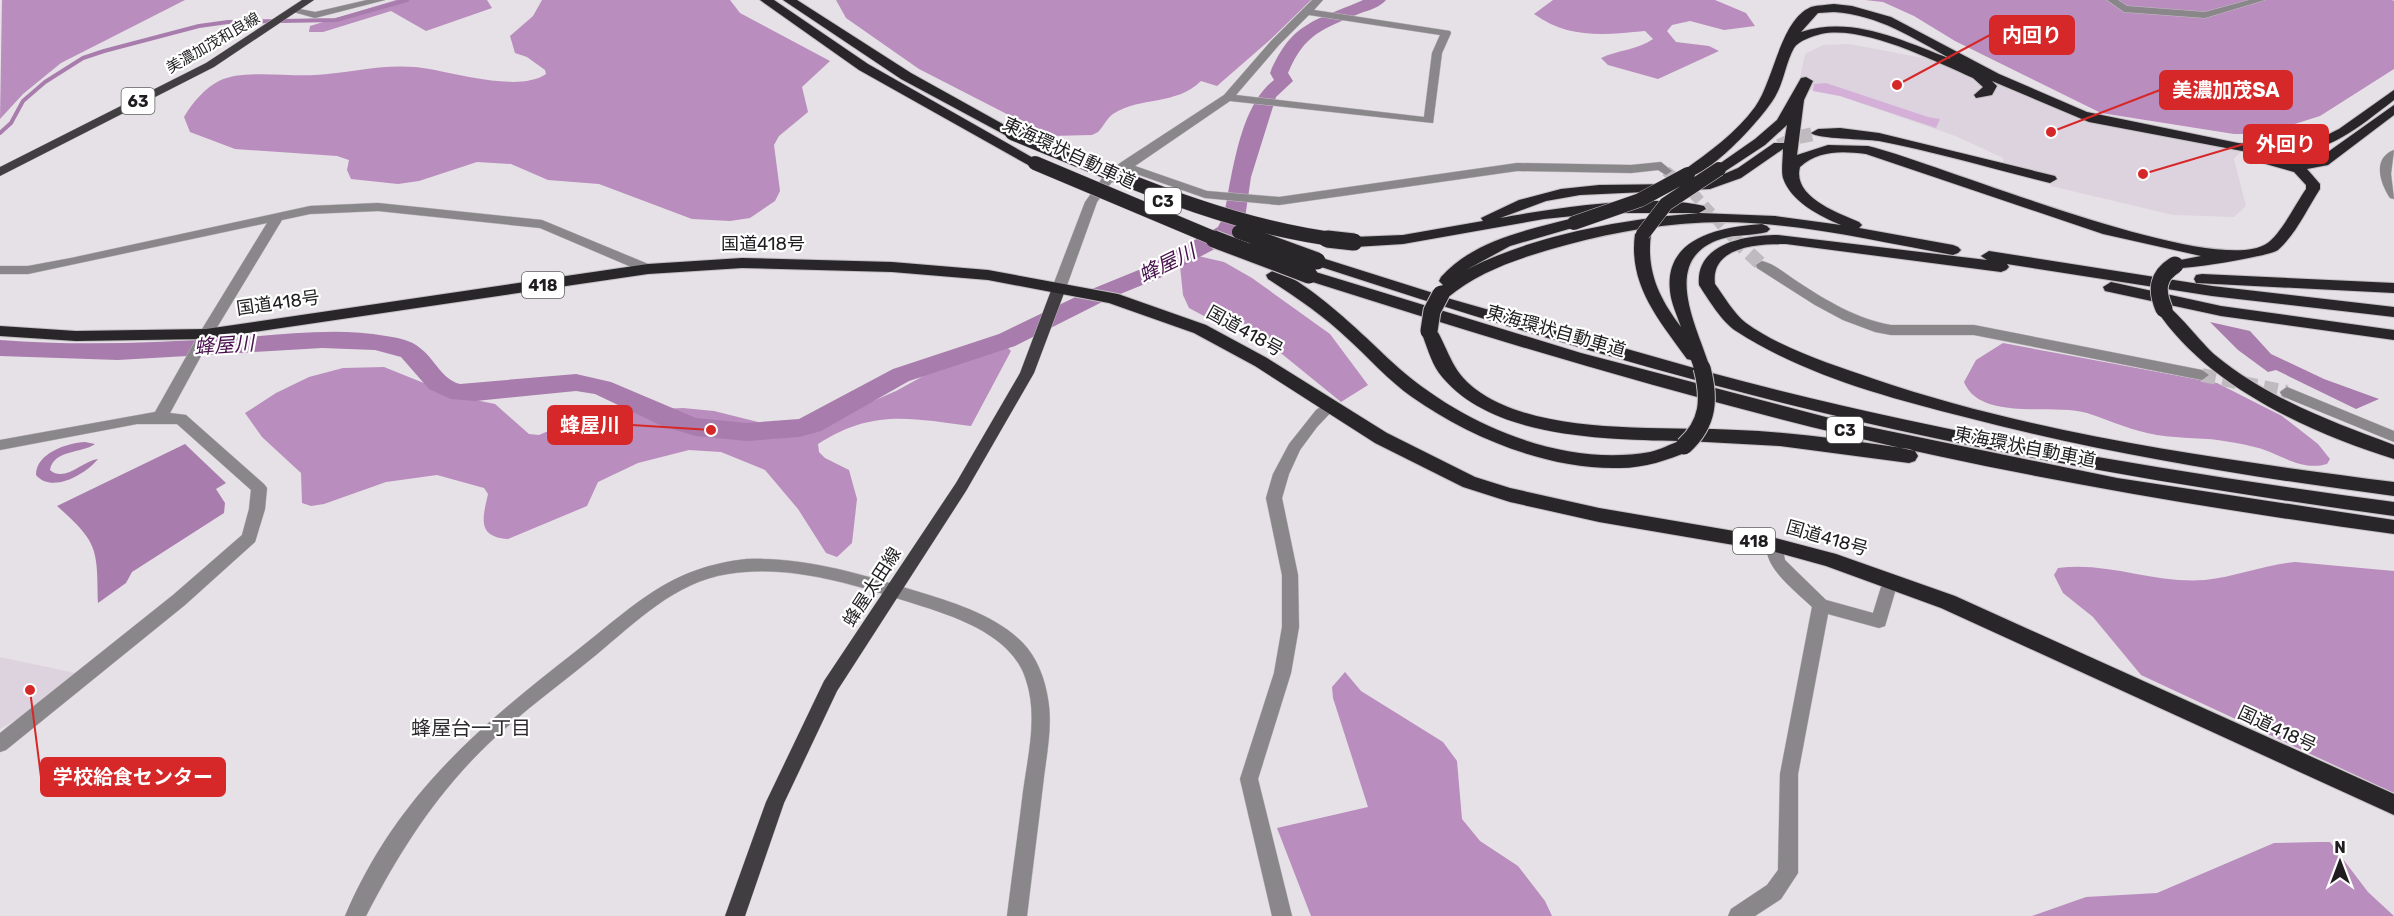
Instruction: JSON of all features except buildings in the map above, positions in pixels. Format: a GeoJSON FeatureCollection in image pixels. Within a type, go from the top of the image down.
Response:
{"type":"FeatureCollection","features":[{"type":"Feature","properties":{"kind":"highway","name":"東海環状自動車道"},"geometry":{"type":"LineString","coordinates":[[766,0],[799,25],[889,82],[997,143],[1035,163],[1205,236],[1530,330],[1789,399],[2025,449],[2244,487],[2394,509]]}},
{"type":"Feature","properties":{"kind":"highway","name":"東海環状自動車道"},"geometry":{"type":"LineString","coordinates":[[789,0],[906,76],[1012,133],[1313,268],[1524,344],[1786,416],[1937,451],[2181,498],[2394,527]]}},
{"type":"Feature","properties":{"kind":"highway"},"geometry":{"type":"LineString","coordinates":[[2181,498],[1821,444],[1697,433],[1597,431],[1547,425],[1503,411],[1463,387],[1437,358],[1429,331],[1432,311],[1454,271],[1475,256],[1640,200],[1688,174],[1758,112],[1768,97],[1803,18],[1814,11],[1828,7],[1870,9],[1893,16],[1961,59],[2082,115],[2248,147],[2295,150],[2320,144],[2394,94]]}},
{"type":"Feature","properties":{"kind":"highway"},"geometry":{"type":"LineString","coordinates":[[1887,40],[1868,29],[1868,21],[1886,19],[1912,28]]}},
{"type":"Feature","properties":{"kind":"highway"},"geometry":{"type":"LineString","coordinates":[[1791,43],[1810,33],[1829,30],[1860,32],[1978,75],[1990,86],[1988,92],[1981,95]]}},
{"type":"Feature","properties":{"kind":"highway"},"geometry":{"type":"LineString","coordinates":[[1806,81],[1798,102],[1788,159],[1790,177],[1804,198],[1825,212],[1864,228],[1931,246]]}},
{"type":"Feature","properties":{"kind":"highway"},"geometry":{"type":"LineString","coordinates":[[1702,368],[1648,288],[1639,260],[1642,234],[1649,221],[1667,202],[1754,146],[1784,121],[1798,102]]}},
{"type":"Feature","properties":{"kind":"highway"},"geometry":{"type":"LineString","coordinates":[[2238,153],[2310,165],[2323,162],[2394,109]]}},
{"type":"Feature","properties":{"kind":"highway"},"geometry":{"type":"LineString","coordinates":[[1818,133],[1847,132],[1879,137],[2050,179]]}},
{"type":"Feature","properties":{"kind":"highway"},"geometry":{"type":"LineString","coordinates":[[1012,133],[1248,223],[1289,234],[1354,242],[1401,241],[1450,234],[1544,215],[1630,207],[1708,210],[1931,246],[2099,279],[2394,319]]}},
{"type":"Feature","properties":{"kind":"highway"},"geometry":{"type":"LineString","coordinates":[[1450,234],[1516,204],[1551,194],[1589,189],[1693,186],[1719,182],[1741,173],[1779,146]]}},
{"type":"Feature","properties":{"kind":"highway"},"geometry":{"type":"LineString","coordinates":[[1790,177],[1794,165],[1812,153],[1843,148],[1868,150],[2108,231],[2186,249],[2238,256]]}},
{"type":"Feature","properties":{"kind":"highway"},"geometry":{"type":"LineString","coordinates":[[2336,153],[2275,245],[2263,251],[2175,265],[2162,273],[2158,294],[2164,309],[2195,346],[2238,379],[2302,414],[2394,452]]}},
{"type":"Feature","properties":{"kind":"highway"},"geometry":{"type":"LineString","coordinates":[[2274,160],[2304,172],[2312,181],[2313,189]]}},
{"type":"Feature","properties":{"kind":"highway"},"geometry":{"type":"LineString","coordinates":[[1035,163],[1077,186],[1274,275],[1325,310],[1418,393],[1483,429],[1534,448],[1585,459],[1645,459],[1668,453],[1684,446],[1696,436],[1707,416],[1709,401],[1702,368],[1681,304],[1677,281],[1681,261],[1698,243],[1711,237],[1742,230],[1782,230],[2001,267]]}},
{"type":"Feature","properties":{"kind":"highway"},"geometry":{"type":"LineString","coordinates":[[1441,294],[1464,277],[1495,263],[1594,233],[1655,222],[1703,218],[1779,220]]}},
{"type":"Feature","properties":{"kind":"highway"},"geometry":{"type":"LineString","coordinates":[[2394,312],[2099,279],[1794,240],[1761,240],[1737,244],[1718,254],[1707,272],[1706,282],[1716,307],[1759,342],[1813,365],[1881,388],[2001,420],[2133,450],[2221,465],[2394,489]]}},
{"type":"Feature","properties":{"kind":"highway","name":"国道418号"},"geometry":{"type":"LineString","coordinates":[[0,331],[76,336],[206,334],[648,269],[742,263],[892,267],[988,275],[1087,292],[1112,298],[1200,329],[1261,362],[1381,438],[1436,467],[1510,495],[1599,515],[1775,545],[1829,559],[1948,602],[2394,805]]}},
{"type":"Feature","properties":{"kind":"highway"},"geometry":{"type":"LineString","coordinates":[[2099,279],[2394,288]]}},
{"type":"Feature","properties":{"kind":"highway"},"geometry":{"type":"LineString","coordinates":[[2099,279],[2221,311],[2394,335]]}},
{"type":"Feature","properties":{"kind":"main road","name":"美濃加茂和良線"},"geometry":{"type":"LineString","coordinates":[[0,171],[210,65],[273,26],[309,0]]}},
{"type":"Feature","properties":{"kind":"main road","name":"蜂屋太田線"},"geometry":{"type":"LineString","coordinates":[[735,916],[775,802],[830,686],[961,487],[1027,373],[1059,288]]}},
{"type":"Feature","properties":{"kind":"street"},"geometry":{"type":"LineString","coordinates":[[291,14],[325,13],[380,0]]}},
{"type":"Feature","properties":{"kind":"street"},"geometry":{"type":"LineString","coordinates":[[1059,288],[1091,202],[1107,180],[1124,166],[1228,97],[1275,43],[1309,12],[1318,0]]}},
{"type":"Feature","properties":{"kind":"street"},"geometry":{"type":"LineString","coordinates":[[2112,0],[2124,9],[2205,15],[2260,0]]}},
{"type":"Feature","properties":{"kind":"street"},"geometry":{"type":"LineString","coordinates":[[1228,97],[1254,102],[1429,121],[1437,53],[1446,33],[1309,12]]}},
{"type":"Feature","properties":{"kind":"street"},"geometry":{"type":"LineString","coordinates":[[2394,154],[2387,163],[2384,175],[2394,195]]}},
{"type":"Feature","properties":{"kind":"street"},"geometry":{"type":"LineString","coordinates":[[1124,166],[1205,194],[1279,201],[1299,200],[1516,167],[1631,169],[1661,166],[1666,171]]}},
{"type":"Feature","properties":{"kind":"street"},"geometry":{"type":"LineString","coordinates":[[0,270],[28,270],[72,262],[310,210],[378,207],[542,224],[648,269]]}},
{"type":"Feature","properties":{"kind":"street"},"geometry":{"type":"LineString","coordinates":[[160,417],[206,334],[278,216]]}},
{"type":"Feature","properties":{"kind":"street"},"geometry":{"type":"LineString","coordinates":[[1762,265],[1820,302],[1848,317],[1875,327],[1891,330],[1974,330],[2202,375]]}},
{"type":"Feature","properties":{"kind":"street"},"geometry":{"type":"LineString","coordinates":[[2287,392],[2394,437]]}},
{"type":"Feature","properties":{"kind":"street"},"geometry":{"type":"LineString","coordinates":[[1282,916],[1249,780],[1253,758],[1271,711],[1286,657],[1290,618],[1290,577],[1274,498],[1276,486],[1289,459],[1317,414],[1330,406]]}},
{"type":"Feature","properties":{"kind":"street"},"geometry":{"type":"LineString","coordinates":[[0,445],[137,419],[160,417],[182,419],[259,488],[257,509],[249,538],[179,600],[0,744]]}},
{"type":"Feature","properties":{"kind":"street"},"geometry":{"type":"LineString","coordinates":[[1775,545],[1777,562],[1821,605],[1879,621],[1887,592]]}},
{"type":"Feature","properties":{"kind":"street"},"geometry":{"type":"LineString","coordinates":[[355,916],[384,858],[442,780],[482,739],[658,595],[694,577],[728,567],[773,563],[811,568],[892,591],[979,621],[1013,643],[1027,659],[1036,677],[1041,699],[1041,726],[1017,916]]}},
{"type":"Feature","properties":{"kind":"street"},"geometry":{"type":"LineString","coordinates":[[1738,916],[1774,892],[1788,873],[1789,774],[1821,605]]}},
{"type":"Feature","properties":{"kind":"shaded area"},"geometry":{"type":"Polygon","coordinates":[[[2,0],[185,0],[61,63],[23,94],[0,119],[2,0]]]}},
{"type":"Feature","properties":{"kind":"shaded area"},"geometry":{"type":"Polygon","coordinates":[[[396,0],[487,0],[492,8],[426,31],[391,11],[323,32],[309,32],[310,26],[396,0]]]}},
{"type":"Feature","properties":{"kind":"shaded area"},"geometry":{"type":"Polygon","coordinates":[[[542,0],[730,0],[740,13],[830,61],[802,87],[808,112],[779,136],[774,145],[780,191],[775,201],[750,218],[730,221],[692,219],[599,184],[548,180],[511,164],[477,162],[419,181],[398,184],[351,179],[347,170],[349,160],[337,156],[235,149],[190,132],[184,117],[195,101],[209,88],[219,81],[240,75],[315,75],[402,66],[482,79],[518,82],[533,80],[546,74],[545,70],[527,57],[515,53],[510,36],[533,16],[542,0]]]}},
{"type":"Feature","properties":{"kind":"shaded area"},"geometry":{"type":"Polygon","coordinates":[[[836,0],[1311,0],[1217,86],[1201,81],[1191,89],[1169,98],[1124,108],[1111,116],[1098,132],[1092,135],[1050,136],[919,69],[846,18],[836,0]]]}},
{"type":"Feature","properties":{"kind":"shaded area"},"geometry":{"type":"Polygon","coordinates":[[[1553,0],[1715,0],[1746,13],[1755,26],[1724,30],[1690,21],[1672,25],[1667,31],[1676,42],[1709,46],[1719,51],[1658,79],[1608,65],[1601,58],[1653,39],[1645,31],[1601,34],[1560,28],[1534,14],[1553,0]]]}},
{"type":"Feature","properties":{"kind":"shaded area"},"geometry":{"type":"Polygon","coordinates":[[[1865,0],[2392,0],[2394,1],[2394,69],[2320,116],[2263,134],[2234,134],[2101,113],[1955,41],[1914,16],[1883,2],[1865,0]]]}},
{"type":"Feature","properties":{"kind":"shaded area"},"geometry":{"type":"Polygon","coordinates":[[[1849,44],[1929,59],[1989,74],[2071,113],[2243,149],[2234,159],[2246,206],[2234,217],[2173,215],[2051,186],[2049,179],[2003,169],[2003,158],[1958,137],[1840,96],[1798,87],[1805,54],[1823,45],[1849,44]]]}},
{"type":"Feature","properties":{"kind":"shaded area"},"geometry":{"type":"Polygon","coordinates":[[[1826,83],[1940,119],[1936,128],[1840,96],[1813,91],[1814,84],[1826,83]]]}},
{"type":"Feature","properties":{"kind":"shaded area"},"geometry":{"type":"Polygon","coordinates":[[[1198,256],[1224,262],[1252,278],[1330,334],[1368,385],[1341,402],[1245,324],[1204,316],[1189,308],[1183,295],[1180,266],[1183,261],[1198,256]]]}},
{"type":"Feature","properties":{"kind":"shaded area"},"geometry":{"type":"Polygon","coordinates":[[[2210,322],[2250,331],[2271,354],[2324,379],[2379,399],[2356,409],[2276,370],[2268,372],[2238,350],[2210,322]]]}},
{"type":"Feature","properties":{"kind":"shaded area"},"geometry":{"type":"Polygon","coordinates":[[[2003,343],[2217,383],[2282,416],[2318,444],[2330,459],[2327,464],[2320,466],[2305,465],[2250,446],[2221,440],[2148,433],[2073,410],[2019,409],[1985,402],[1972,394],[1964,382],[1976,360],[2003,343]]]}},
{"type":"Feature","properties":{"kind":"shaded area"},"geometry":{"type":"Polygon","coordinates":[[[1006,346],[1011,351],[971,426],[910,419],[874,421],[856,425],[818,444],[819,452],[825,458],[849,470],[857,499],[852,543],[837,557],[826,553],[798,509],[765,470],[721,452],[689,450],[638,463],[598,482],[587,506],[508,539],[498,537],[486,530],[484,518],[488,494],[484,488],[437,475],[386,482],[324,504],[311,506],[302,503],[301,473],[262,437],[245,413],[276,393],[309,377],[343,368],[384,367],[456,396],[495,404],[529,434],[539,435],[574,420],[617,411],[683,408],[714,411],[762,423],[802,425],[832,419],[896,391],[947,363],[1006,346]]]}},
{"type":"Feature","properties":{"kind":"shaded area"},"geometry":{"type":"Polygon","coordinates":[[[85,442],[95,444],[62,455],[53,463],[50,470],[62,474],[68,473],[98,459],[86,470],[68,480],[51,483],[36,475],[37,467],[47,455],[70,444],[85,442]]]}},
{"type":"Feature","properties":{"kind":"shaded area"},"geometry":{"type":"Polygon","coordinates":[[[185,444],[226,483],[216,489],[225,503],[224,513],[132,572],[126,583],[98,603],[96,558],[93,548],[81,529],[57,506],[185,444]]]}},
{"type":"Feature","properties":{"kind":"shaded area"},"geometry":{"type":"Polygon","coordinates":[[[2295,562],[2394,571],[2394,793],[2141,675],[2093,617],[2063,593],[2054,575],[2058,568],[2095,567],[2168,579],[2205,580],[2295,562]]]}},
{"type":"Feature","properties":{"kind":"shaded area"},"geometry":{"type":"Polygon","coordinates":[[[0,657],[80,674],[40,706],[0,729],[0,657]]]}},
{"type":"Feature","properties":{"kind":"shaded area"},"geometry":{"type":"Polygon","coordinates":[[[1345,672],[1361,691],[1443,742],[1457,761],[1462,819],[1480,841],[1518,866],[1545,901],[1552,916],[1311,916],[1277,828],[1368,807],[1333,698],[1332,687],[1345,672]]]}},
{"type":"Feature","properties":{"kind":"shaded area"},"geometry":{"type":"Polygon","coordinates":[[[2330,842],[2368,892],[2394,916],[2032,916],[2086,897],[2157,893],[2274,843],[2330,842]]]}},
{"type":"Feature","properties":{"kind":"waterway"},"geometry":{"type":"LineString","coordinates":[[0,133],[11,123],[23,101],[45,82],[83,58],[104,51],[199,26],[228,22],[336,20],[407,0]]}},
{"type":"Feature","properties":{"kind":"waterway","name":"蜂屋川"},"geometry":{"type":"LineString","coordinates":[[0,348],[59,352],[118,352],[357,340],[385,343],[405,349],[419,360],[438,383],[460,392],[493,391],[560,382],[576,383],[603,388],[671,420],[711,430],[766,431],[812,425],[901,375],[1007,340],[1100,294],[1154,272],[1227,231],[1234,218],[1241,177],[1254,130],[1268,94],[1284,81],[1279,73],[1291,47],[1318,25],[1377,0]]}},
{"type":"Feature","properties":{"kind":"tunnel"},"geometry":{"type":"LineString","coordinates":[[1779,146],[1799,137],[1818,133]]}},
{"type":"Feature","properties":{"kind":"tunnel"},"geometry":{"type":"LineString","coordinates":[[1666,171],[1692,192],[1735,240]]}},
{"type":"Feature","properties":{"kind":"tunnel"},"geometry":{"type":"LineString","coordinates":[[1735,240],[1762,265]]}},
{"type":"Feature","properties":{"kind":"tunnel"},"geometry":{"type":"LineString","coordinates":[[2202,375],[2287,392]]}},
{"type":"Feature","properties":{"kind":"place","name":"内回り"},"geometry":{"type":"Point","coordinates":[1897,85]}},
{"type":"Feature","properties":{"kind":"place","name":"美濃加茂SA"},"geometry":{"type":"Point","coordinates":[2051,132]}},
{"type":"Feature","properties":{"kind":"place","name":"外回り"},"geometry":{"type":"Point","coordinates":[2143,174]}},
{"type":"Feature","properties":{"kind":"place","name":"蜂屋川"},"geometry":{"type":"Point","coordinates":[711,430]}},
{"type":"Feature","properties":{"kind":"place","name":"学校給食センター"},"geometry":{"type":"Point","coordinates":[30,690]}},
{"type":"Feature","properties":{"kind":"district","name":"蜂屋台一丁目"},"geometry":{"type":"Point","coordinates":[471,728]}}]}
